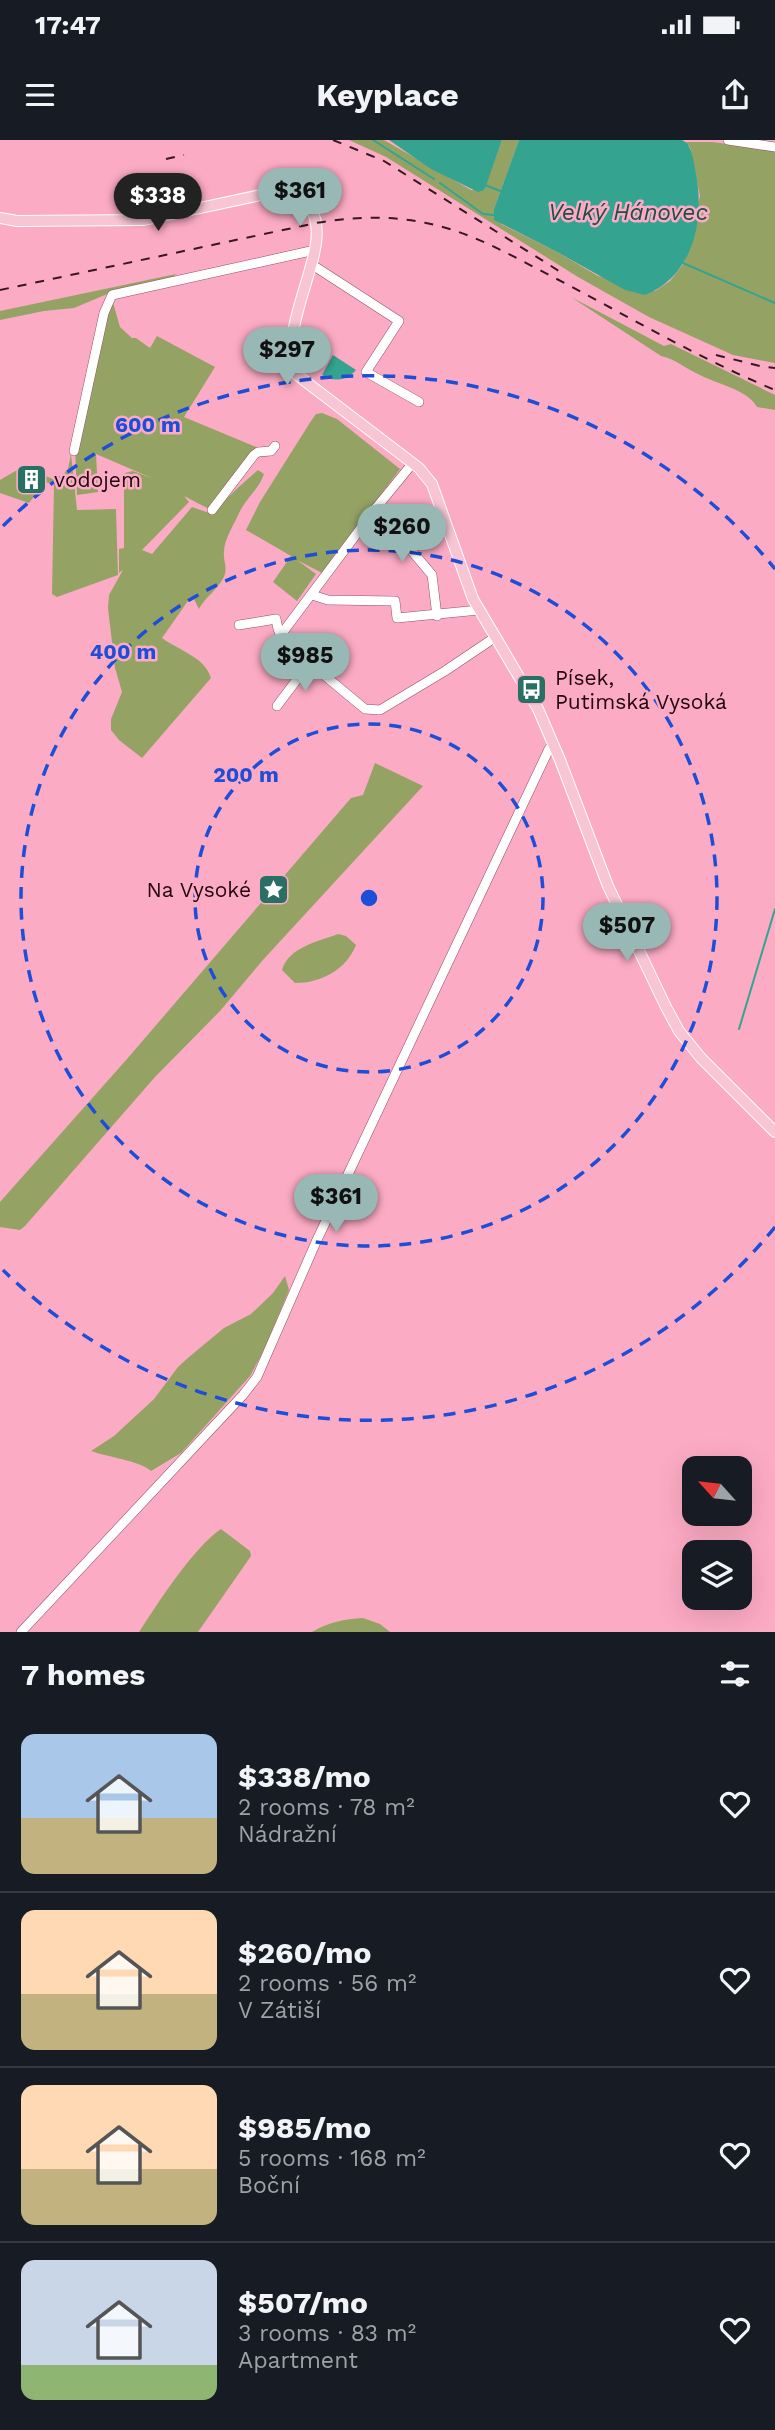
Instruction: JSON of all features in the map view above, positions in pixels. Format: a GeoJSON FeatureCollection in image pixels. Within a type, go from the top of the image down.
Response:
{"type":"FeatureCollection","features":[{"type":"Feature","properties":{"kind":"main road"},"geometry":{"type":"LineString","coordinates":[[0,218],[17,221],[144,220],[285,190],[296,191],[307,201],[315,219],[315,250],[300,298],[293,337],[293,364],[297,375],[424,473],[436,493],[479,610],[527,691],[554,744],[608,886],[679,1031],[701,1058],[775,1132]]}},
{"type":"Feature","properties":{"kind":"street"},"geometry":{"type":"LineString","coordinates":[[727,140],[775,147]]}},
{"type":"Feature","properties":{"kind":"street"},"geometry":{"type":"LineString","coordinates":[[74,451],[104,313],[112,295],[315,250]]}},
{"type":"Feature","properties":{"kind":"street"},"geometry":{"type":"LineString","coordinates":[[311,264],[399,321],[366,372],[419,402]]}},
{"type":"Feature","properties":{"kind":"street"},"geometry":{"type":"LineString","coordinates":[[212,510],[254,455],[258,452],[269,452],[275,446]]}},
{"type":"Feature","properties":{"kind":"street"},"geometry":{"type":"LineString","coordinates":[[280,636],[412,464]]}},
{"type":"Feature","properties":{"kind":"street"},"geometry":{"type":"LineString","coordinates":[[376,508],[432,575],[437,616]]}},
{"type":"Feature","properties":{"kind":"street"},"geometry":{"type":"LineString","coordinates":[[312,595],[328,600],[395,601],[397,618],[479,610]]}},
{"type":"Feature","properties":{"kind":"street"},"geometry":{"type":"LineString","coordinates":[[239,625],[276,619],[280,636],[365,709],[380,710],[494,638]]}},
{"type":"Feature","properties":{"kind":"street"},"geometry":{"type":"LineString","coordinates":[[277,706],[310,662]]}},
{"type":"Feature","properties":{"kind":"street"},"geometry":{"type":"LineString","coordinates":[[21,1632],[257,1377],[321,1230],[549,749],[554,744]]}},
{"type":"Feature","properties":{"kind":"street"},"geometry":{"type":"LineString","coordinates":[[544,763],[560,760]]}},
{"type":"Feature","properties":{"kind":"shaded area"},"geometry":{"type":"Polygon","coordinates":[[[349,140],[384,140],[471,190],[484,190],[502,140],[519,140],[494,209],[501,224],[598,276],[655,291],[670,281],[684,263],[700,196],[690,147],[686,142],[712,142],[775,150],[775,363],[733,355],[649,317],[578,277],[386,157],[349,140]]]}},
{"type":"Feature","properties":{"kind":"shaded area"},"geometry":{"type":"Polygon","coordinates":[[[176,274],[172,279],[112,292],[74,308],[0,320],[0,311],[176,274]]]}},
{"type":"Feature","properties":{"kind":"shaded area"},"geometry":{"type":"Polygon","coordinates":[[[571,297],[664,346],[671,344],[775,395],[775,410],[757,407],[747,396],[661,356],[571,297]]]}},
{"type":"Feature","properties":{"kind":"shaded area"},"geometry":{"type":"Polygon","coordinates":[[[112,299],[120,327],[132,338],[150,348],[157,336],[215,367],[184,417],[275,455],[257,457],[211,510],[184,496],[189,502],[142,550],[152,554],[192,507],[212,514],[258,470],[264,474],[228,536],[224,547],[223,579],[199,609],[194,599],[190,598],[162,638],[197,659],[211,678],[142,758],[111,730],[111,719],[122,692],[115,668],[108,608],[109,595],[123,570],[119,573],[119,549],[124,548],[125,473],[133,471],[154,479],[96,454],[98,492],[77,495],[75,446],[112,299]]]}},
{"type":"Feature","properties":{"kind":"shaded area"},"geometry":{"type":"Polygon","coordinates":[[[322,413],[337,419],[400,469],[322,573],[297,560],[316,574],[297,601],[273,582],[291,556],[246,530],[260,502],[311,421],[316,414],[322,413]]]}},
{"type":"Feature","properties":{"kind":"shaded area"},"geometry":{"type":"Polygon","coordinates":[[[71,454],[77,510],[116,509],[118,575],[57,597],[52,594],[54,484],[45,482],[29,503],[0,493],[0,480],[24,466],[57,481],[68,469],[71,454]]]}},
{"type":"Feature","properties":{"kind":"shaded area"},"geometry":{"type":"Polygon","coordinates":[[[375,763],[423,786],[262,961],[220,1011],[155,1077],[25,1226],[20,1230],[0,1227],[0,1202],[351,798],[363,795],[375,763]]]}},
{"type":"Feature","properties":{"kind":"shaded area"},"geometry":{"type":"Polygon","coordinates":[[[338,934],[346,936],[356,945],[346,961],[332,973],[314,981],[295,983],[282,970],[297,951],[338,934]]]}},
{"type":"Feature","properties":{"kind":"shaded area"},"geometry":{"type":"Polygon","coordinates":[[[285,1276],[289,1290],[250,1376],[181,1453],[151,1471],[132,1462],[91,1451],[114,1436],[154,1399],[189,1357],[224,1328],[251,1314],[273,1293],[285,1276]]]}},
{"type":"Feature","properties":{"kind":"shaded area"},"geometry":{"type":"Polygon","coordinates":[[[221,1529],[250,1551],[251,1556],[198,1632],[139,1632],[188,1562],[210,1537],[221,1529]]]}},
{"type":"Feature","properties":{"kind":"shaded area"},"geometry":{"type":"Polygon","coordinates":[[[363,1618],[380,1624],[390,1632],[312,1632],[337,1622],[363,1618]]]}},
{"type":"Feature","properties":{"kind":"water"},"geometry":{"type":"Polygon","coordinates":[[[389,140],[502,140],[486,186],[478,192],[431,169],[389,140]]]}},
{"type":"Feature","properties":{"kind":"water","name":"Velký Hánovec"},"geometry":{"type":"Polygon","coordinates":[[[519,140],[682,140],[687,143],[696,174],[699,210],[692,245],[685,261],[674,275],[645,295],[625,290],[494,220],[494,209],[519,140]]]}},
{"type":"Feature","properties":{"kind":"water"},"geometry":{"type":"Polygon","coordinates":[[[333,355],[356,370],[340,379],[322,375],[333,355]]]}},
{"type":"Feature","properties":{"kind":"waterway"},"geometry":{"type":"LineString","coordinates":[[373,140],[434,179]]}},
{"type":"Feature","properties":{"kind":"waterway"},"geometry":{"type":"LineString","coordinates":[[440,183],[483,214],[494,215]]}},
{"type":"Feature","properties":{"kind":"waterway"},"geometry":{"type":"LineString","coordinates":[[485,185],[503,192]]}},
{"type":"Feature","properties":{"kind":"waterway"},"geometry":{"type":"LineString","coordinates":[[683,263],[775,303]]}},
{"type":"Feature","properties":{"kind":"waterway"},"geometry":{"type":"LineString","coordinates":[[739,1029],[775,909]]}},
{"type":"Feature","properties":{"kind":"railway"},"geometry":{"type":"LineString","coordinates":[[333,140],[384,161],[559,271]]}},
{"type":"Feature","properties":{"kind":"railway"},"geometry":{"type":"LineString","coordinates":[[166,159],[184,155]]}},
{"type":"Feature","properties":{"kind":"railway"},"geometry":{"type":"LineString","coordinates":[[0,290],[316,223],[371,218],[412,220],[459,232],[491,246],[690,350],[775,390]]}},
{"type":"Feature","properties":{"kind":"railway"},"geometry":{"type":"LineString","coordinates":[[716,355],[775,368]]}},
{"type":"Feature","properties":{"kind":"place","name":"vodojem"},"geometry":{"type":"Point","coordinates":[31,479]}},
{"type":"Feature","properties":{"kind":"place","name":"Písek, Putimská Vysoká"},"geometry":{"type":"Point","coordinates":[532,689]}},
{"type":"Feature","properties":{"kind":"place","name":"Na Vysoké"},"geometry":{"type":"Point","coordinates":[274,889]}}]}
